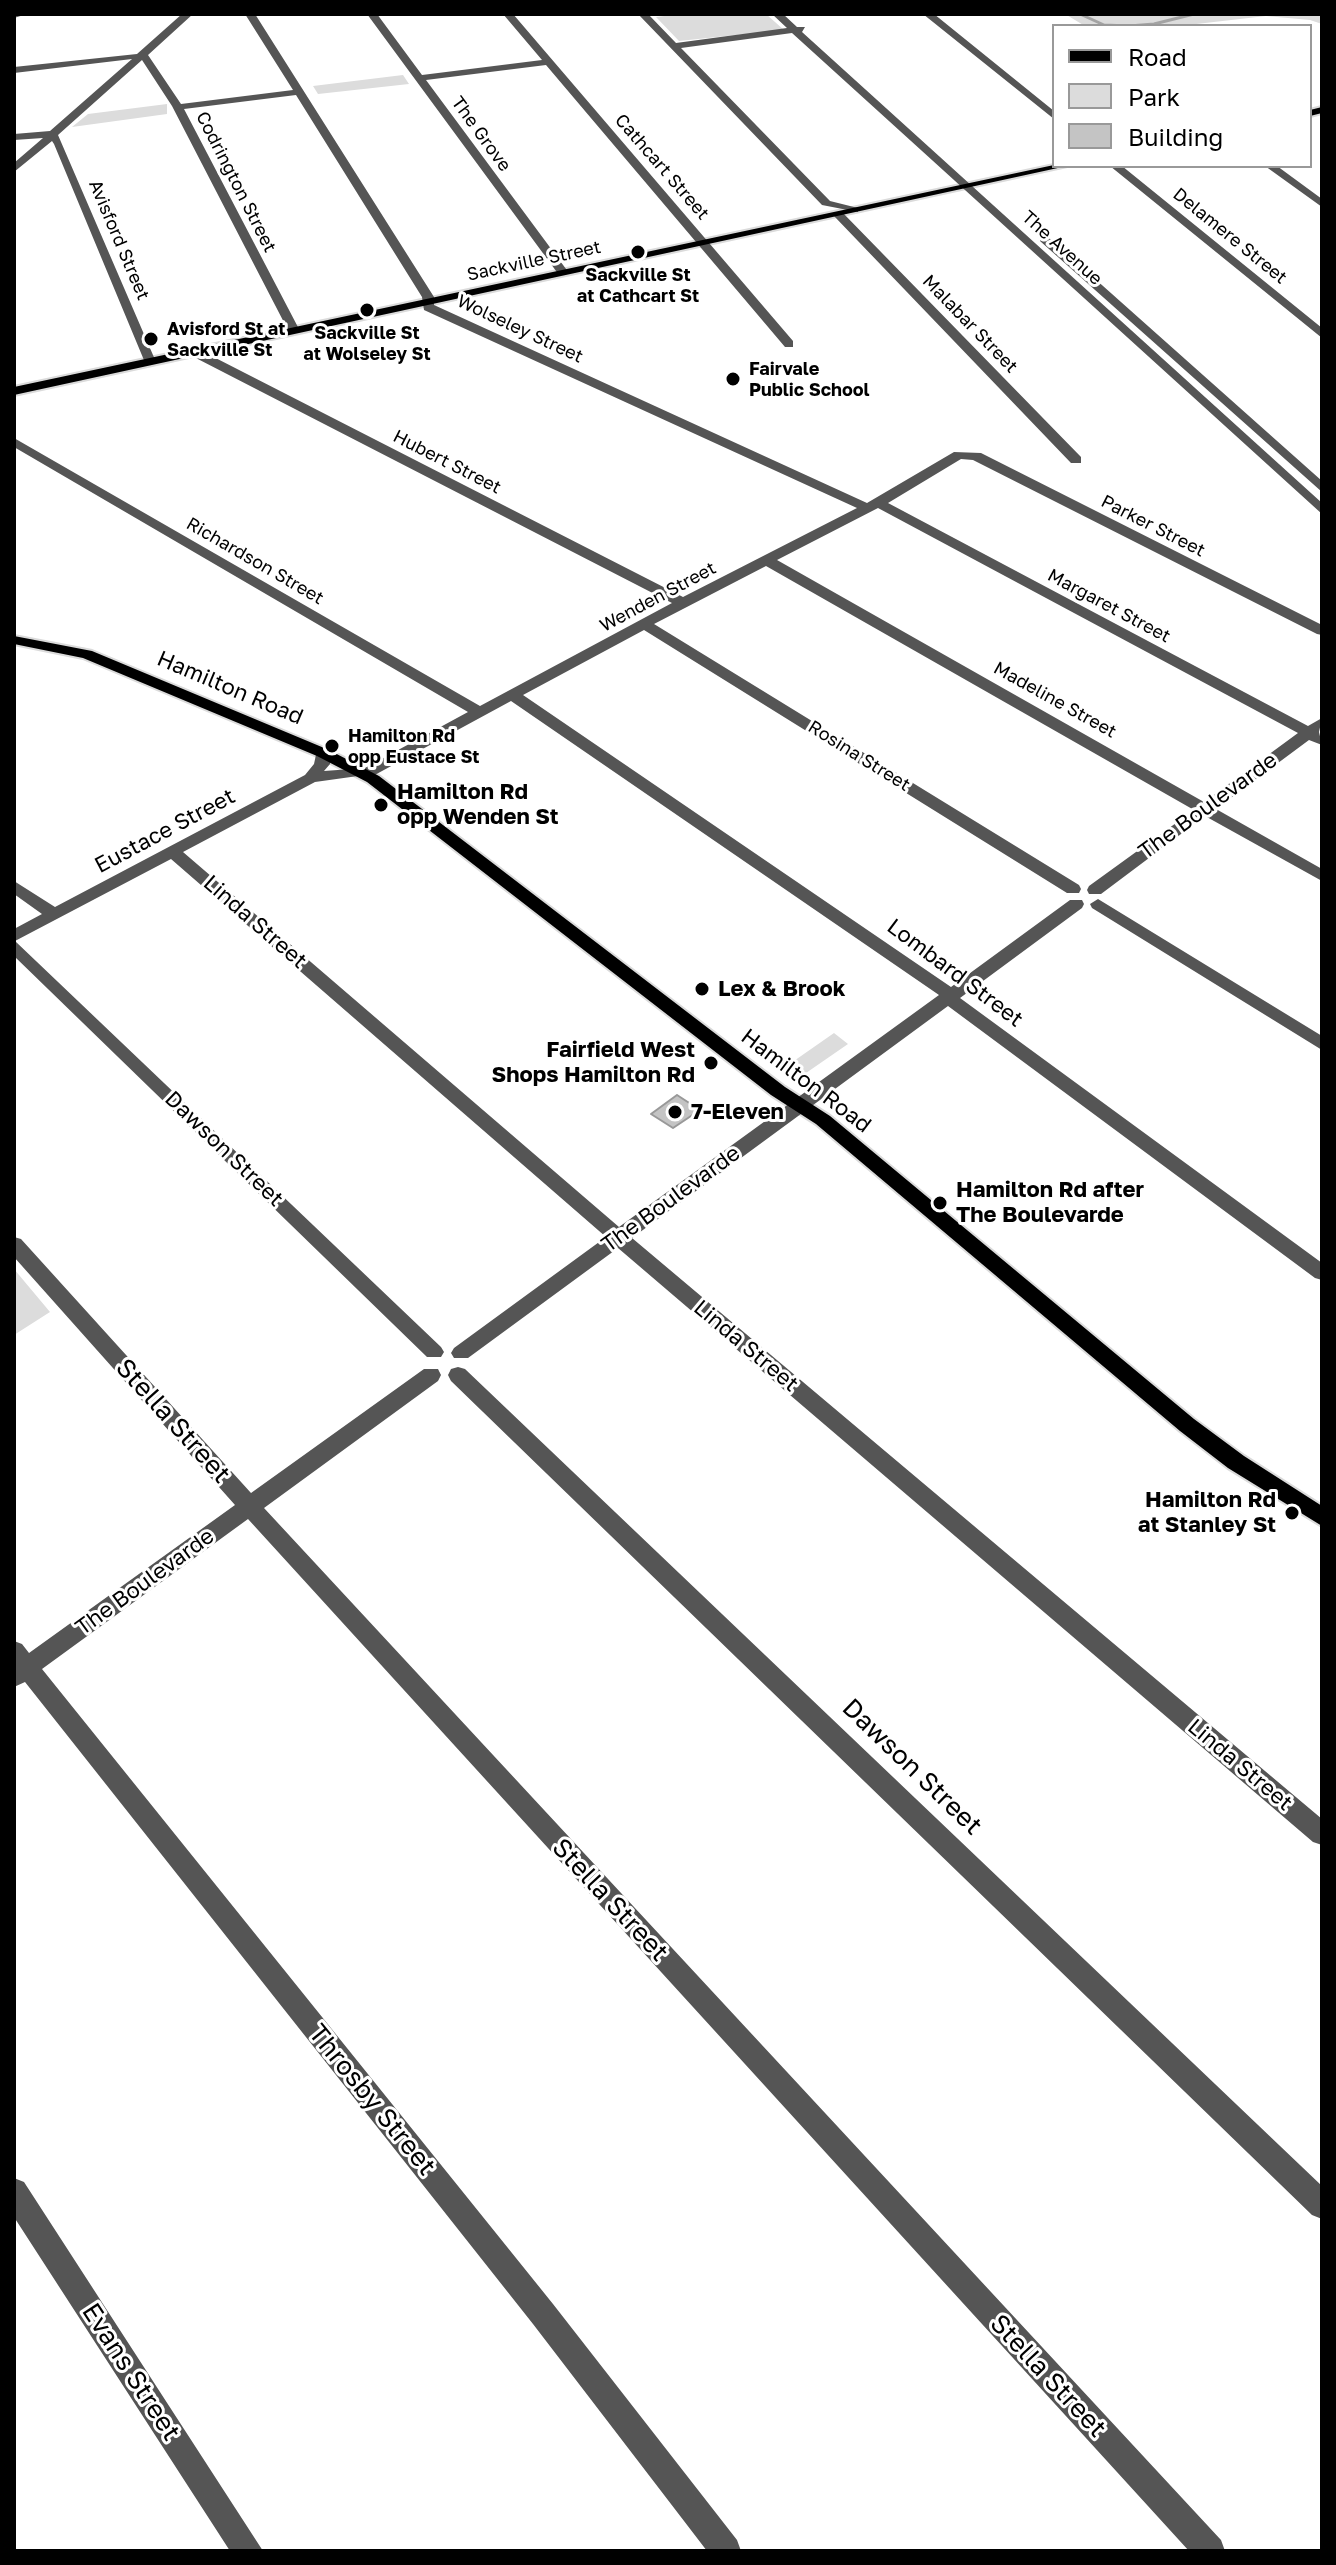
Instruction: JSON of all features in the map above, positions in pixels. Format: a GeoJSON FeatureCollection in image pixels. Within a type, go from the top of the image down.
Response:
{"type":"FeatureCollection","features":[{"type":"Feature","properties":{"kind":"main road","name":"Sackville Street"},"geometry":{"type":"LineString","coordinates":[[14,391],[1053,168]]}},
{"type":"Feature","properties":{"kind":"main road","name":"Hamilton Road"},"geometry":{"type":"LineString","coordinates":[[14,640],[87,654],[362,772],[828,1124],[1187,1425],[1236,1462],[1322,1517]]}},
{"type":"Feature","properties":{"kind":"street"},"geometry":{"type":"LineString","coordinates":[[14,15],[22,14]]}},
{"type":"Feature","properties":{"kind":"street"},"geometry":{"type":"LineString","coordinates":[[14,169],[188,14]]}},
{"type":"Feature","properties":{"kind":"street","name":"Wolseley Street"},"geometry":{"type":"LineString","coordinates":[[250,14],[428,297],[428,307],[873,505]]}},
{"type":"Feature","properties":{"kind":"street","name":"The Grove"},"geometry":{"type":"LineString","coordinates":[[372,14],[563,273]]}},
{"type":"Feature","properties":{"kind":"street","name":"Cathcart Street"},"geometry":{"type":"LineString","coordinates":[[508,14],[789,344]]}},
{"type":"Feature","properties":{"kind":"street"},"geometry":{"type":"LineString","coordinates":[[643,14],[826,203],[828,209],[819,218]]}},
{"type":"Feature","properties":{"kind":"street","name":"The Avenue"},"geometry":{"type":"LineString","coordinates":[[777,14],[1322,510]]}},
{"type":"Feature","properties":{"kind":"street","name":"The Avenue"},"geometry":{"type":"LineString","coordinates":[[795,14],[999,198]]}},
{"type":"Feature","properties":{"kind":"street"},"geometry":{"type":"LineString","coordinates":[[929,14],[1052,114]]}},
{"type":"Feature","properties":{"kind":"street"},"geometry":{"type":"LineString","coordinates":[[675,46],[810,28]]}},
{"type":"Feature","properties":{"kind":"street"},"geometry":{"type":"LineString","coordinates":[[14,70],[139,57]]}},
{"type":"Feature","properties":{"kind":"street","name":"Codrington Street"},"geometry":{"type":"LineString","coordinates":[[139,57],[147,58],[177,107],[294,331]]}},
{"type":"Feature","properties":{"kind":"street"},"geometry":{"type":"LineString","coordinates":[[420,78],[549,62]]}},
{"type":"Feature","properties":{"kind":"street"},"geometry":{"type":"LineString","coordinates":[[177,107],[300,92]]}},
{"type":"Feature","properties":{"kind":"street"},"geometry":{"type":"LineString","coordinates":[[14,137],[52,134]]}},
{"type":"Feature","properties":{"kind":"street","name":"Avisford Street"},"geometry":{"type":"LineString","coordinates":[[52,134],[59,143],[150,362]]}},
{"type":"Feature","properties":{"kind":"street","name":"Delamere Street"},"geometry":{"type":"LineString","coordinates":[[1117,168],[1322,334]]}},
{"type":"Feature","properties":{"kind":"street"},"geometry":{"type":"LineString","coordinates":[[1273,168],[1322,204]]}},
{"type":"Feature","properties":{"kind":"street"},"geometry":{"type":"LineString","coordinates":[[826,203],[857,210]]}},
{"type":"Feature","properties":{"kind":"street","name":"Malabar Street"},"geometry":{"type":"LineString","coordinates":[[838,214],[1076,460]]}},
{"type":"Feature","properties":{"kind":"street","name":"The Avenue"},"geometry":{"type":"LineString","coordinates":[[1029,225],[1322,488]]}},
{"type":"Feature","properties":{"kind":"street","name":"Hubert Street"},"geometry":{"type":"LineString","coordinates":[[194,352],[683,603]]}},
{"type":"Feature","properties":{"kind":"street","name":"Richardson Street"},"geometry":{"type":"LineString","coordinates":[[14,442],[479,712]]}},
{"type":"Feature","properties":{"kind":"street","name":"Wenden Street"},"geometry":{"type":"LineString","coordinates":[[362,772],[768,561],[959,455],[967,454]]}},
{"type":"Feature","properties":{"kind":"street","name":"Parker Street"},"geometry":{"type":"LineString","coordinates":[[967,454],[1322,631]]}},
{"type":"Feature","properties":{"kind":"street","name":"Margaret Street"},"geometry":{"type":"LineString","coordinates":[[873,505],[1318,732]]}},
{"type":"Feature","properties":{"kind":"street","name":"Madeline Street"},"geometry":{"type":"LineString","coordinates":[[768,561],[1322,876]]}},
{"type":"Feature","properties":{"kind":"street","name":"Rosina Street"},"geometry":{"type":"LineString","coordinates":[[644,624],[1075,896]]}},
{"type":"Feature","properties":{"kind":"street","name":"Lombard Street"},"geometry":{"type":"LineString","coordinates":[[512,695],[941,986],[961,1009],[1322,1273]]}},
{"type":"Feature","properties":{"kind":"street","name":"The Boulevarde"},"geometry":{"type":"LineString","coordinates":[[1096,897],[1204,808],[1318,732]]}},
{"type":"Feature","properties":{"kind":"street"},"geometry":{"type":"LineString","coordinates":[[311,778],[321,768],[323,753]]}},
{"type":"Feature","properties":{"kind":"street"},"geometry":{"type":"LineString","coordinates":[[311,778],[362,772]]}},
{"type":"Feature","properties":{"kind":"street","name":"Eustace Street"},"geometry":{"type":"LineString","coordinates":[[14,936],[311,778]]}},
{"type":"Feature","properties":{"kind":"street","name":"Linda Street"},"geometry":{"type":"LineString","coordinates":[[173,852],[619,1238],[1322,1834]]}},
{"type":"Feature","properties":{"kind":"street"},"geometry":{"type":"LineString","coordinates":[[14,886],[53,914]]}},
{"type":"Feature","properties":{"kind":"street"},"geometry":{"type":"LineString","coordinates":[[1075,896],[1096,897],[1322,1044]]}},
{"type":"Feature","properties":{"kind":"street","name":"The Boulevarde"},"geometry":{"type":"LineString","coordinates":[[459,1364],[619,1238],[949,995],[1075,896]]}},
{"type":"Feature","properties":{"kind":"street","name":"Dawson Street"},"geometry":{"type":"LineString","coordinates":[[14,946],[434,1352]]}},
{"type":"Feature","properties":{"kind":"street","name":"Stella Street"},"geometry":{"type":"LineString","coordinates":[[14,1244],[250,1507],[1210,2551]]}},
{"type":"Feature","properties":{"kind":"street"},"geometry":{"type":"LineString","coordinates":[[445,1349],[459,1364],[441,1379],[431,1375],[426,1364],[434,1352],[445,1349]]}},
{"type":"Feature","properties":{"kind":"street","name":"Dawson Street"},"geometry":{"type":"LineString","coordinates":[[459,1364],[1322,2205]]}},
{"type":"Feature","properties":{"kind":"street","name":"The Boulevarde"},"geometry":{"type":"LineString","coordinates":[[18,1665],[250,1507],[431,1375]]}},
{"type":"Feature","properties":{"kind":"street","name":"Throsby Street"},"geometry":{"type":"LineString","coordinates":[[18,1665],[533,2301],[726,2551]]}},
{"type":"Feature","properties":{"kind":"street","name":"Evans Street"},"geometry":{"type":"LineString","coordinates":[[14,2192],[248,2551]]}},
{"type":"Feature","properties":{"kind":"green space"},"geometry":{"type":"Polygon","coordinates":[[[766,14],[784,30],[679,41],[656,17],[766,14]]]}},
{"type":"Feature","properties":{"kind":"green space"},"geometry":{"type":"Polygon","coordinates":[[[1065,14],[1322,14],[1322,24],[1266,16],[1196,24],[1082,24],[1065,14]]]}},
{"type":"Feature","properties":{"kind":"green space"},"geometry":{"type":"Polygon","coordinates":[[[403,75],[409,84],[318,94],[313,86],[403,75]]]}},
{"type":"Feature","properties":{"kind":"green space"},"geometry":{"type":"Polygon","coordinates":[[[167,104],[167,114],[72,127],[88,114],[167,104]]]}},
{"type":"Feature","properties":{"kind":"green space"},"geometry":{"type":"Polygon","coordinates":[[[834,1033],[848,1044],[806,1073],[791,1063],[834,1033]]]}},
{"type":"Feature","properties":{"kind":"green space"},"geometry":{"type":"Polygon","coordinates":[[[14,1269],[50,1312],[14,1335],[14,1269]]]}},
{"type":"Feature","properties":{"kind":"building","name":"7-Eleven"},"geometry":{"type":"Polygon","coordinates":[[[677,1095],[700,1110],[673,1128],[651,1114],[677,1095]]]}},
{"type":"Feature","properties":{"kind":"waterway"},"geometry":{"type":"LineString","coordinates":[[1080,14],[1102,24]]}},
{"type":"Feature","properties":{"kind":"waterway"},"geometry":{"type":"LineString","coordinates":[[1154,24],[1194,14]]}},
{"type":"Feature","properties":{"kind":"place","name":"Sackville St at Cathcart St"},"geometry":{"type":"Point","coordinates":[638,252]}},
{"type":"Feature","properties":{"kind":"place","name":"Sackville St at Wolseley St"},"geometry":{"type":"Point","coordinates":[367,310]}},
{"type":"Feature","properties":{"kind":"place","name":"Avisford St at Sackville St"},"geometry":{"type":"Point","coordinates":[151,339]}},
{"type":"Feature","properties":{"kind":"place","name":"Fairvale Public School"},"geometry":{"type":"Point","coordinates":[733,379]}},
{"type":"Feature","properties":{"kind":"place","name":"Hamilton Rd opp Eustace St"},"geometry":{"type":"Point","coordinates":[332,746]}},
{"type":"Feature","properties":{"kind":"place","name":"Hamilton Rd opp Wenden St"},"geometry":{"type":"Point","coordinates":[381,805]}},
{"type":"Feature","properties":{"kind":"place","name":"Lex & Brook"},"geometry":{"type":"Point","coordinates":[702,989]}},
{"type":"Feature","properties":{"kind":"place","name":"Fairfield West Shops Hamilton Rd"},"geometry":{"type":"Point","coordinates":[711,1063]}},
{"type":"Feature","properties":{"kind":"place","name":"7-Eleven"},"geometry":{"type":"Point","coordinates":[675,1112]}},
{"type":"Feature","properties":{"kind":"place","name":"Hamilton Rd after The Boulevarde"},"geometry":{"type":"Point","coordinates":[940,1203]}},
{"type":"Feature","properties":{"kind":"place","name":"Hamilton Rd at Stanley St"},"geometry":{"type":"Point","coordinates":[1292,1513]}}]}
